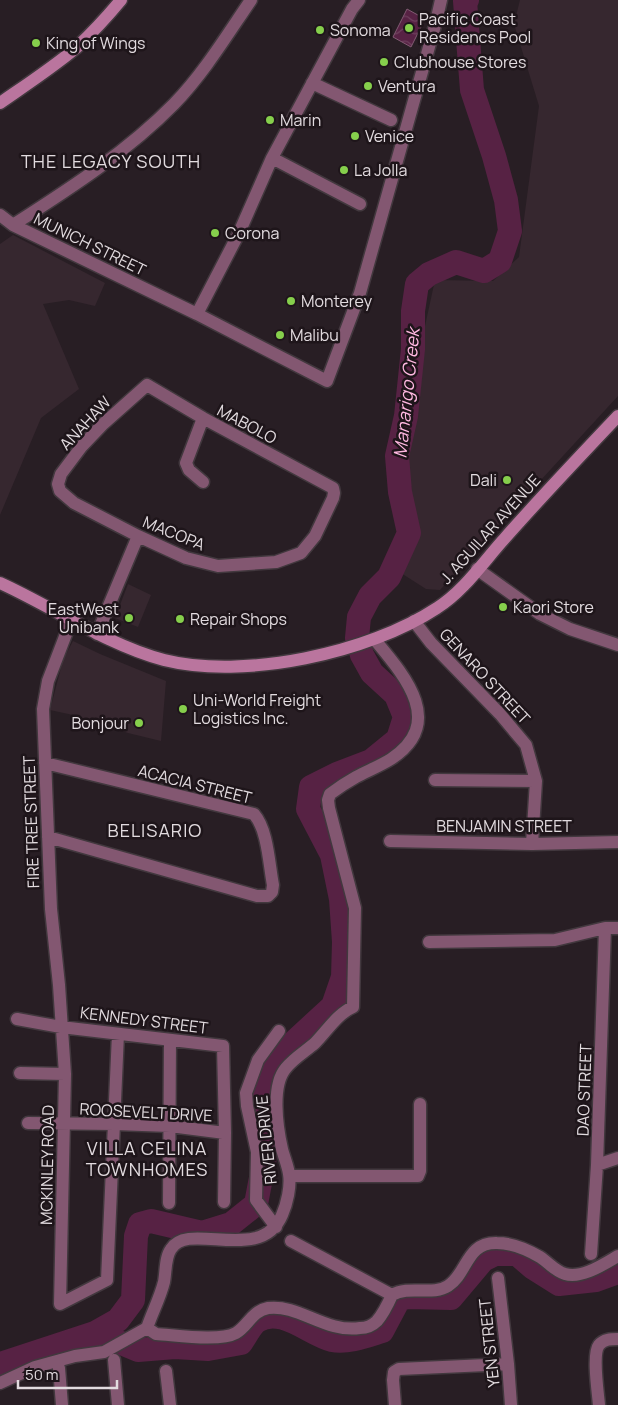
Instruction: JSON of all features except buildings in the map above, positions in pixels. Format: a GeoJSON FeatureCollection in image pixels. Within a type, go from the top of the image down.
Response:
{"type":"FeatureCollection","features":[{"type":"Feature","properties":{"kind":"main road"},"geometry":{"type":"LineString","coordinates":[[0,102],[55,65],[95,30],[121,0]]}},
{"type":"Feature","properties":{"kind":"main road","name":"J. AGUILAR AVENUE"},"geometry":{"type":"LineString","coordinates":[[97,634],[142,653],[166,660],[198,665],[260,664],[294,661],[372,641],[438,608],[464,585],[544,494],[618,416]]}},
{"type":"Feature","properties":{"kind":"main road"},"geometry":{"type":"LineString","coordinates":[[0,583],[97,634]]}},
{"type":"Feature","properties":{"kind":"street"},"geometry":{"type":"LineString","coordinates":[[13,225],[71,188],[129,144],[174,103],[218,49],[252,0]]}},
{"type":"Feature","properties":{"kind":"street"},"geometry":{"type":"LineString","coordinates":[[197,314],[238,233],[272,158],[352,9],[359,0]]}},
{"type":"Feature","properties":{"kind":"street","name":"MUNICH STREET"},"geometry":{"type":"LineString","coordinates":[[0,215],[13,225],[197,314],[327,381],[360,294],[441,0]]}},
{"type":"Feature","properties":{"kind":"street"},"geometry":{"type":"LineString","coordinates":[[312,83],[391,120]]}},
{"type":"Feature","properties":{"kind":"street"},"geometry":{"type":"LineString","coordinates":[[272,158],[360,204]]}},
{"type":"Feature","properties":{"kind":"street","name":"MABOLO"},"geometry":{"type":"LineString","coordinates":[[147,385],[203,418],[333,488]]}},
{"type":"Feature","properties":{"kind":"street","name":"ANAHAW"},"geometry":{"type":"LineString","coordinates":[[60,491],[58,484],[61,474],[82,446],[102,424],[147,385]]}},
{"type":"Feature","properties":{"kind":"street"},"geometry":{"type":"LineString","coordinates":[[203,418],[186,462],[189,470],[203,482]]}},
{"type":"Feature","properties":{"kind":"street","name":"MACOPA"},"geometry":{"type":"LineString","coordinates":[[60,491],[74,503],[138,536],[186,558],[218,566],[276,562],[301,552],[311,541],[333,498],[333,488]]}},
{"type":"Feature","properties":{"kind":"street"},"geometry":{"type":"LineString","coordinates":[[97,634],[138,536]]}},
{"type":"Feature","properties":{"kind":"street"},"geometry":{"type":"LineString","coordinates":[[477,568],[540,614],[570,629],[618,646]]}},
{"type":"Feature","properties":{"kind":"street","name":"FIRE TREE STREET"},"geometry":{"type":"LineString","coordinates":[[61,1027],[51,909],[43,709],[48,681],[71,621]]}},
{"type":"Feature","properties":{"kind":"street","name":"GENARO STREET"},"geometry":{"type":"LineString","coordinates":[[414,621],[431,643],[500,714],[526,745],[536,781],[532,844]]}},
{"type":"Feature","properties":{"kind":"street","name":"RIVER DRIVE"},"geometry":{"type":"LineString","coordinates":[[273,1223],[282,1215],[290,1176],[282,1146],[276,1096],[278,1083],[285,1068],[315,1043],[345,1011],[353,1007],[355,908],[335,835],[328,800],[330,794],[356,777],[391,759],[407,746],[417,729],[416,705],[410,686],[399,669],[372,641]]}},
{"type":"Feature","properties":{"kind":"street","name":"ACACIA STREET"},"geometry":{"type":"LineString","coordinates":[[45,763],[254,814],[260,821],[263,830],[272,892],[268,896],[257,896],[48,837]]}},
{"type":"Feature","properties":{"kind":"street"},"geometry":{"type":"LineString","coordinates":[[435,780],[536,781]]}},
{"type":"Feature","properties":{"kind":"street","name":"BENJAMIN STREET"},"geometry":{"type":"LineString","coordinates":[[390,842],[532,844],[618,842]]}},
{"type":"Feature","properties":{"kind":"street"},"geometry":{"type":"LineString","coordinates":[[429,942],[555,940],[605,928],[618,928]]}},
{"type":"Feature","properties":{"kind":"street","name":"DAO STREET"},"geometry":{"type":"LineString","coordinates":[[591,1254],[598,1165],[605,928]]}},
{"type":"Feature","properties":{"kind":"street","name":"KENNEDY STREET"},"geometry":{"type":"LineString","coordinates":[[17,1020],[223,1046],[225,1133]]}},
{"type":"Feature","properties":{"kind":"street","name":"MCKINLEY ROAD"},"geometry":{"type":"LineString","coordinates":[[61,1027],[65,1074],[60,1304],[107,1280],[114,1124]]}},
{"type":"Feature","properties":{"kind":"street"},"geometry":{"type":"LineString","coordinates":[[0,1383],[35,1367],[75,1356],[109,1356],[144,1330],[164,1282],[170,1249],[177,1242],[201,1238],[232,1241],[248,1240],[264,1234],[273,1223],[256,1200],[257,1152],[246,1093],[258,1060],[280,1031]]}},
{"type":"Feature","properties":{"kind":"street"},"geometry":{"type":"LineString","coordinates":[[114,1124],[118,1034]]}},
{"type":"Feature","properties":{"kind":"street"},"geometry":{"type":"LineString","coordinates":[[169,1203],[170,1040]]}},
{"type":"Feature","properties":{"kind":"street"},"geometry":{"type":"LineString","coordinates":[[20,1073],[65,1074]]}},
{"type":"Feature","properties":{"kind":"street"},"geometry":{"type":"LineString","coordinates":[[290,1176],[418,1176],[420,1171],[420,1104]]}},
{"type":"Feature","properties":{"kind":"street","name":"ROOSEVELT DRIVE"},"geometry":{"type":"LineString","coordinates":[[28,1123],[170,1126],[225,1133]]}},
{"type":"Feature","properties":{"kind":"street"},"geometry":{"type":"LineString","coordinates":[[224,1202],[225,1133]]}},
{"type":"Feature","properties":{"kind":"street"},"geometry":{"type":"LineString","coordinates":[[598,1165],[618,1158]]}},
{"type":"Feature","properties":{"kind":"street"},"geometry":{"type":"LineString","coordinates":[[291,1241],[392,1295]]}},
{"type":"Feature","properties":{"kind":"street"},"geometry":{"type":"LineString","coordinates":[[144,1330],[156,1334],[222,1337],[238,1332],[259,1311],[272,1308],[299,1314],[337,1328],[357,1329],[368,1327],[376,1322],[392,1295],[406,1290],[443,1288],[449,1285],[474,1250],[485,1245],[495,1243],[508,1244],[538,1256],[554,1270],[566,1275],[580,1274],[618,1256]]}},
{"type":"Feature","properties":{"kind":"street","name":"YEN STREET"},"geometry":{"type":"LineString","coordinates":[[498,1278],[511,1405]]}},
{"type":"Feature","properties":{"kind":"street"},"geometry":{"type":"LineString","coordinates":[[599,1405],[597,1350],[599,1345],[607,1340],[618,1339]]}},
{"type":"Feature","properties":{"kind":"street"},"geometry":{"type":"LineString","coordinates":[[109,1356],[118,1405]]}},
{"type":"Feature","properties":{"kind":"street"},"geometry":{"type":"LineString","coordinates":[[395,1405],[393,1380],[394,1372],[399,1369],[508,1364]]}},
{"type":"Feature","properties":{"kind":"street"},"geometry":{"type":"LineString","coordinates":[[59,1368],[62,1405]]}},
{"type":"Feature","properties":{"kind":"street"},"geometry":{"type":"LineString","coordinates":[[166,1371],[170,1405]]}},
{"type":"Feature","properties":{"kind":"shaded area"},"geometry":{"type":"Polygon","coordinates":[[[520,0],[618,0],[618,396],[440,590],[426,589],[401,573],[417,538],[407,451],[410,395],[435,280],[493,281],[519,257],[539,106],[514,24],[520,0]]]}},
{"type":"Feature","properties":{"kind":"shaded area"},"geometry":{"type":"Polygon","coordinates":[[[13,235],[105,283],[95,306],[69,300],[43,304],[79,389],[41,418],[0,515],[0,244],[13,235]]]}},
{"type":"Feature","properties":{"kind":"shaded area"},"geometry":{"type":"Polygon","coordinates":[[[128,584],[151,595],[138,627],[115,618],[128,584]]]}},
{"type":"Feature","properties":{"kind":"shaded area"},"geometry":{"type":"Polygon","coordinates":[[[73,641],[166,681],[161,741],[50,710],[63,660],[73,641]]]}},
{"type":"Feature","properties":{"kind":"water","name":"Pacific Coast Residencs Pool"},"geometry":{"type":"Polygon","coordinates":[[[407,9],[425,19],[411,47],[393,37],[407,9]]]}},
{"type":"Feature","properties":{"kind":"waterway","name":"Manarigo Creek"},"geometry":{"type":"LineString","coordinates":[[0,1364],[95,1333],[118,1320],[133,1300],[136,1236],[140,1224],[151,1221],[202,1233],[231,1224],[256,1204],[271,1125],[264,1093],[266,1073],[282,1053],[333,1006],[343,977],[344,942],[341,899],[332,855],[308,809],[311,787],[337,774],[371,761],[398,739],[405,717],[396,695],[372,673],[362,655],[357,638],[359,617],[370,596],[389,577],[409,533],[400,492],[397,456],[406,416],[413,349],[413,311],[417,284],[429,274],[456,262],[484,271],[500,261],[510,231],[506,200],[494,156],[472,90],[465,1],[467,0]]}},
{"type":"Feature","properties":{"kind":"waterway"},"geometry":{"type":"LineString","coordinates":[[97,1333],[138,1350],[175,1347],[208,1349],[241,1343],[257,1321],[266,1317],[276,1317],[295,1323],[323,1337],[344,1341],[382,1331],[399,1299],[408,1297],[451,1298],[483,1260],[495,1254],[517,1254],[532,1267],[559,1284],[596,1280],[618,1272]]}},
{"type":"Feature","properties":{"kind":"place","name":"Pacific Coast Residencs Pool"},"geometry":{"type":"Point","coordinates":[409,28]}},
{"type":"Feature","properties":{"kind":"place","name":"Sonoma"},"geometry":{"type":"Point","coordinates":[320,30]}},
{"type":"Feature","properties":{"kind":"place","name":"King of Wings"},"geometry":{"type":"Point","coordinates":[36,43]}},
{"type":"Feature","properties":{"kind":"place","name":"Clubhouse Stores"},"geometry":{"type":"Point","coordinates":[384,62]}},
{"type":"Feature","properties":{"kind":"place","name":"Ventura"},"geometry":{"type":"Point","coordinates":[368,86]}},
{"type":"Feature","properties":{"kind":"place","name":"Marin"},"geometry":{"type":"Point","coordinates":[270,120]}},
{"type":"Feature","properties":{"kind":"place","name":"Venice"},"geometry":{"type":"Point","coordinates":[355,136]}},
{"type":"Feature","properties":{"kind":"place","name":"La Jolla"},"geometry":{"type":"Point","coordinates":[344,170]}},
{"type":"Feature","properties":{"kind":"place","name":"Corona"},"geometry":{"type":"Point","coordinates":[215,233]}},
{"type":"Feature","properties":{"kind":"place","name":"Monterey"},"geometry":{"type":"Point","coordinates":[291,301]}},
{"type":"Feature","properties":{"kind":"place","name":"Malibu"},"geometry":{"type":"Point","coordinates":[280,335]}},
{"type":"Feature","properties":{"kind":"place","name":"Dali"},"geometry":{"type":"Point","coordinates":[507,480]}},
{"type":"Feature","properties":{"kind":"place","name":"Kaori Store"},"geometry":{"type":"Point","coordinates":[503,607]}},
{"type":"Feature","properties":{"kind":"place","name":"EastWest Unibank"},"geometry":{"type":"Point","coordinates":[129,618]}},
{"type":"Feature","properties":{"kind":"place","name":"Repair Shops"},"geometry":{"type":"Point","coordinates":[180,619]}},
{"type":"Feature","properties":{"kind":"place","name":"Uni-World Freight Logistics Inc."},"geometry":{"type":"Point","coordinates":[183,709]}},
{"type":"Feature","properties":{"kind":"place","name":"Bonjour"},"geometry":{"type":"Point","coordinates":[139,723]}},
{"type":"Feature","properties":{"kind":"district","name":"THE LEGACY SOUTH"},"geometry":{"type":"Point","coordinates":[111,161]}},
{"type":"Feature","properties":{"kind":"district","name":"BELISARIO"},"geometry":{"type":"Point","coordinates":[155,830]}},
{"type":"Feature","properties":{"kind":"district","name":"VILLA CELINA TOWNHOMES"},"geometry":{"type":"Point","coordinates":[147,1158]}}]}
